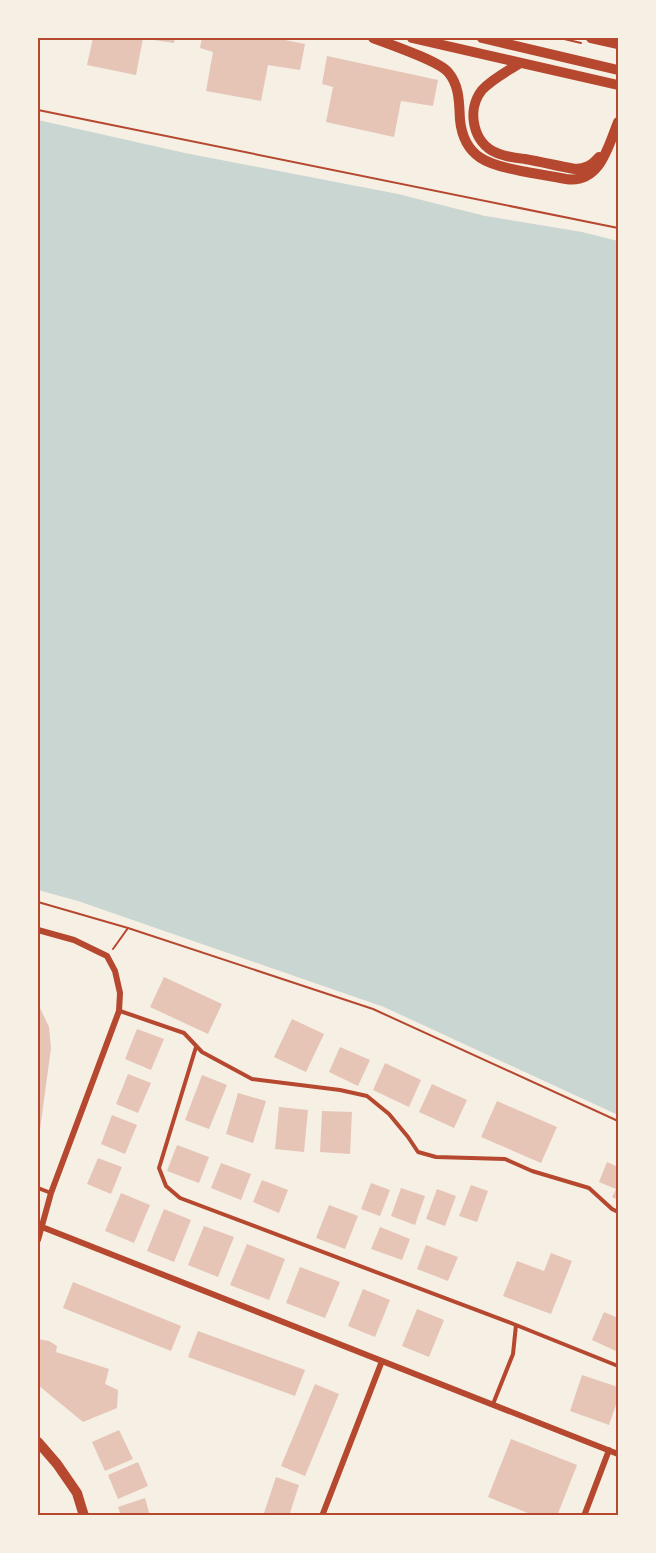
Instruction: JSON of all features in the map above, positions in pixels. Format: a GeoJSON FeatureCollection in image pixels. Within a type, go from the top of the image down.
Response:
{"type":"FeatureCollection","features":[{"type":"Feature","properties":{"kind":"main road"},"geometry":{"type":"LineString","coordinates":[[373,38],[437,64],[448,71],[458,91],[461,128],[465,140],[479,158],[490,164],[566,179],[580,179],[597,168],[618,122]]}},
{"type":"Feature","properties":{"kind":"main road"},"geometry":{"type":"LineString","coordinates":[[412,38],[618,85]]}},
{"type":"Feature","properties":{"kind":"main road"},"geometry":{"type":"LineString","coordinates":[[482,38],[618,70]]}},
{"type":"Feature","properties":{"kind":"main road"},"geometry":{"type":"LineString","coordinates":[[591,38],[618,44]]}},
{"type":"Feature","properties":{"kind":"main road"},"geometry":{"type":"LineString","coordinates":[[520,63],[490,83],[480,93],[474,113],[476,133],[483,144],[502,155],[580,169],[595,161],[610,142]]}},
{"type":"Feature","properties":{"kind":"main road"},"geometry":{"type":"LineString","coordinates":[[38,1442],[57,1464],[76,1493],[84,1515]]}},
{"type":"Feature","properties":{"kind":"street"},"geometry":{"type":"LineString","coordinates":[[38,930],[74,940],[107,956],[115,971],[120,993],[119,1011],[51,1193],[38,1240]]}},
{"type":"Feature","properties":{"kind":"street"},"geometry":{"type":"LineString","coordinates":[[42,1227],[618,1454]]}},
{"type":"Feature","properties":{"kind":"street"},"geometry":{"type":"LineString","coordinates":[[322,1515],[382,1361]]}},
{"type":"Feature","properties":{"kind":"street"},"geometry":{"type":"LineString","coordinates":[[584,1515],[609,1450]]}},
{"type":"Feature","properties":{"kind":"lane"},"geometry":{"type":"LineString","coordinates":[[119,1011],[184,1033],[201,1052],[252,1079],[340,1090],[367,1096],[389,1114],[418,1152],[436,1157],[505,1159],[532,1171],[589,1188],[618,1212]]}},
{"type":"Feature","properties":{"kind":"lane"},"geometry":{"type":"LineString","coordinates":[[196,1047],[159,1167],[166,1186],[180,1198],[618,1366]]}},
{"type":"Feature","properties":{"kind":"lane"},"geometry":{"type":"LineString","coordinates":[[38,1188],[51,1193]]}},
{"type":"Feature","properties":{"kind":"lane"},"geometry":{"type":"LineString","coordinates":[[493,1404],[513,1354],[516,1325]]}},
{"type":"Feature","properties":{"kind":"path"},"geometry":{"type":"LineString","coordinates":[[38,110],[618,228]]}},
{"type":"Feature","properties":{"kind":"path"},"geometry":{"type":"LineString","coordinates":[[38,902],[128,928],[373,1009],[618,1121]]}},
{"type":"Feature","properties":{"kind":"path"},"geometry":{"type":"LineString","coordinates":[[107,956],[128,928]]}},
{"type":"Feature","properties":{"kind":"shaded area"},"geometry":{"type":"Polygon","coordinates":[[[38,120],[185,153],[398,194],[485,216],[582,232],[618,241],[618,1115],[384,1007],[78,901],[38,890],[38,120]]]}},
{"type":"Feature","properties":{"kind":"building"},"geometry":{"type":"Polygon","coordinates":[[[93,38],[143,38],[136,75],[87,65],[93,38]]]}},
{"type":"Feature","properties":{"kind":"building"},"geometry":{"type":"Polygon","coordinates":[[[148,38],[175,38],[174,43],[148,38]]]}},
{"type":"Feature","properties":{"kind":"building"},"geometry":{"type":"Polygon","coordinates":[[[202,38],[275,38],[305,44],[300,70],[268,65],[261,101],[206,91],[213,52],[200,48],[202,38]]]}},
{"type":"Feature","properties":{"kind":"building"},"geometry":{"type":"Polygon","coordinates":[[[327,56],[438,80],[433,106],[401,101],[394,137],[326,122],[333,87],[322,84],[327,56]]]}},
{"type":"Feature","properties":{"kind":"building"},"geometry":{"type":"Polygon","coordinates":[[[164,977],[222,1004],[208,1034],[150,1007],[164,977]]]}},
{"type":"Feature","properties":{"kind":"building"},"geometry":{"type":"Polygon","coordinates":[[[38,1005],[49,1027],[51,1048],[39,1137],[38,1137],[38,1005]]]}},
{"type":"Feature","properties":{"kind":"building"},"geometry":{"type":"Polygon","coordinates":[[[292,1019],[324,1034],[306,1072],[274,1057],[292,1019]]]}},
{"type":"Feature","properties":{"kind":"building"},"geometry":{"type":"Polygon","coordinates":[[[137,1029],[164,1039],[151,1070],[125,1059],[137,1029]]]}},
{"type":"Feature","properties":{"kind":"building"},"geometry":{"type":"Polygon","coordinates":[[[340,1047],[370,1060],[358,1086],[329,1072],[340,1047]]]}},
{"type":"Feature","properties":{"kind":"building"},"geometry":{"type":"Polygon","coordinates":[[[385,1063],[421,1080],[409,1107],[373,1090],[385,1063]]]}},
{"type":"Feature","properties":{"kind":"building"},"geometry":{"type":"Polygon","coordinates":[[[128,1074],[151,1083],[138,1113],[116,1104],[128,1074]]]}},
{"type":"Feature","properties":{"kind":"building"},"geometry":{"type":"Polygon","coordinates":[[[202,1075],[227,1085],[209,1129],[185,1120],[202,1075]]]}},
{"type":"Feature","properties":{"kind":"building"},"geometry":{"type":"Polygon","coordinates":[[[432,1084],[467,1100],[454,1128],[419,1112],[432,1084]]]}},
{"type":"Feature","properties":{"kind":"building"},"geometry":{"type":"Polygon","coordinates":[[[238,1093],[266,1101],[253,1143],[226,1134],[238,1093]]]}},
{"type":"Feature","properties":{"kind":"building"},"geometry":{"type":"Polygon","coordinates":[[[497,1101],[557,1127],[541,1163],[481,1137],[497,1101]]]}},
{"type":"Feature","properties":{"kind":"building"},"geometry":{"type":"Polygon","coordinates":[[[279,1107],[308,1110],[304,1152],[275,1149],[279,1107]]]}},
{"type":"Feature","properties":{"kind":"building"},"geometry":{"type":"Polygon","coordinates":[[[322,1111],[352,1112],[350,1154],[320,1152],[322,1111]]]}},
{"type":"Feature","properties":{"kind":"building"},"geometry":{"type":"Polygon","coordinates":[[[112,1115],[137,1125],[125,1154],[101,1144],[112,1115]]]}},
{"type":"Feature","properties":{"kind":"building"},"geometry":{"type":"Polygon","coordinates":[[[177,1145],[209,1157],[199,1183],[167,1171],[177,1145]]]}},
{"type":"Feature","properties":{"kind":"building"},"geometry":{"type":"Polygon","coordinates":[[[98,1158],[122,1167],[111,1194],[87,1184],[98,1158]]]}},
{"type":"Feature","properties":{"kind":"building"},"geometry":{"type":"Polygon","coordinates":[[[607,1162],[618,1167],[618,1200],[612,1197],[616,1189],[599,1182],[607,1162]]]}},
{"type":"Feature","properties":{"kind":"building"},"geometry":{"type":"Polygon","coordinates":[[[221,1163],[251,1174],[241,1200],[211,1188],[221,1163]]]}},
{"type":"Feature","properties":{"kind":"building"},"geometry":{"type":"Polygon","coordinates":[[[262,1180],[288,1190],[279,1213],[253,1202],[262,1180]]]}},
{"type":"Feature","properties":{"kind":"building"},"geometry":{"type":"Polygon","coordinates":[[[371,1183],[390,1190],[380,1216],[361,1209],[371,1183]]]}},
{"type":"Feature","properties":{"kind":"building"},"geometry":{"type":"Polygon","coordinates":[[[471,1185],[488,1191],[477,1222],[459,1216],[471,1185]]]}},
{"type":"Feature","properties":{"kind":"building"},"geometry":{"type":"Polygon","coordinates":[[[401,1188],[425,1196],[415,1225],[391,1216],[401,1188]]]}},
{"type":"Feature","properties":{"kind":"building"},"geometry":{"type":"Polygon","coordinates":[[[437,1189],[456,1196],[445,1226],[426,1219],[437,1189]]]}},
{"type":"Feature","properties":{"kind":"building"},"geometry":{"type":"Polygon","coordinates":[[[121,1193],[150,1205],[134,1243],[105,1231],[121,1193]]]}},
{"type":"Feature","properties":{"kind":"building"},"geometry":{"type":"Polygon","coordinates":[[[329,1205],[358,1216],[345,1249],[316,1238],[329,1205]]]}},
{"type":"Feature","properties":{"kind":"building"},"geometry":{"type":"Polygon","coordinates":[[[164,1209],[191,1220],[174,1262],[147,1251],[164,1209]]]}},
{"type":"Feature","properties":{"kind":"building"},"geometry":{"type":"Polygon","coordinates":[[[204,1226],[234,1237],[218,1277],[188,1265],[204,1226]]]}},
{"type":"Feature","properties":{"kind":"building"},"geometry":{"type":"Polygon","coordinates":[[[380,1227],[410,1239],[402,1260],[371,1249],[380,1227]]]}},
{"type":"Feature","properties":{"kind":"building"},"geometry":{"type":"Polygon","coordinates":[[[247,1244],[285,1259],[269,1300],[230,1285],[247,1244]]]}},
{"type":"Feature","properties":{"kind":"building"},"geometry":{"type":"Polygon","coordinates":[[[426,1245],[458,1257],[448,1281],[417,1269],[426,1245]]]}},
{"type":"Feature","properties":{"kind":"building"},"geometry":{"type":"Polygon","coordinates":[[[551,1253],[572,1261],[551,1314],[503,1296],[517,1261],[544,1271],[551,1253]]]}},
{"type":"Feature","properties":{"kind":"building"},"geometry":{"type":"Polygon","coordinates":[[[300,1267],[340,1282],[325,1318],[286,1303],[300,1267]]]}},
{"type":"Feature","properties":{"kind":"building"},"geometry":{"type":"Polygon","coordinates":[[[73,1282],[181,1326],[171,1351],[63,1308],[73,1282]]]}},
{"type":"Feature","properties":{"kind":"building"},"geometry":{"type":"Polygon","coordinates":[[[363,1289],[390,1300],[375,1337],[348,1326],[363,1289]]]}},
{"type":"Feature","properties":{"kind":"building"},"geometry":{"type":"Polygon","coordinates":[[[417,1309],[444,1320],[429,1357],[402,1346],[417,1309]]]}},
{"type":"Feature","properties":{"kind":"building"},"geometry":{"type":"Polygon","coordinates":[[[604,1312],[618,1318],[616,1351],[592,1340],[604,1312]]]}},
{"type":"Feature","properties":{"kind":"building"},"geometry":{"type":"Polygon","coordinates":[[[198,1331],[305,1370],[295,1396],[188,1357],[198,1331]]]}},
{"type":"Feature","properties":{"kind":"building"},"geometry":{"type":"Polygon","coordinates":[[[38,1339],[49,1341],[57,1346],[56,1352],[109,1369],[105,1384],[118,1390],[117,1408],[83,1422],[38,1385],[38,1339]]]}},
{"type":"Feature","properties":{"kind":"building"},"geometry":{"type":"Polygon","coordinates":[[[582,1375],[618,1387],[618,1399],[609,1425],[570,1411],[582,1375]]]}},
{"type":"Feature","properties":{"kind":"building"},"geometry":{"type":"Polygon","coordinates":[[[315,1384],[339,1394],[305,1476],[281,1466],[315,1384]]]}},
{"type":"Feature","properties":{"kind":"building"},"geometry":{"type":"Polygon","coordinates":[[[119,1430],[133,1459],[105,1471],[92,1442],[119,1430]]]}},
{"type":"Feature","properties":{"kind":"building"},"geometry":{"type":"Polygon","coordinates":[[[511,1439],[577,1465],[557,1516],[535,1516],[488,1497],[511,1439]]]}},
{"type":"Feature","properties":{"kind":"building"},"geometry":{"type":"Polygon","coordinates":[[[138,1462],[148,1486],[118,1499],[108,1475],[138,1462]]]}},
{"type":"Feature","properties":{"kind":"building"},"geometry":{"type":"Polygon","coordinates":[[[276,1477],[299,1485],[289,1516],[263,1516],[276,1477]]]}},
{"type":"Feature","properties":{"kind":"building"},"geometry":{"type":"Polygon","coordinates":[[[145,1498],[150,1516],[121,1516],[118,1507],[145,1498]]]}}]}
